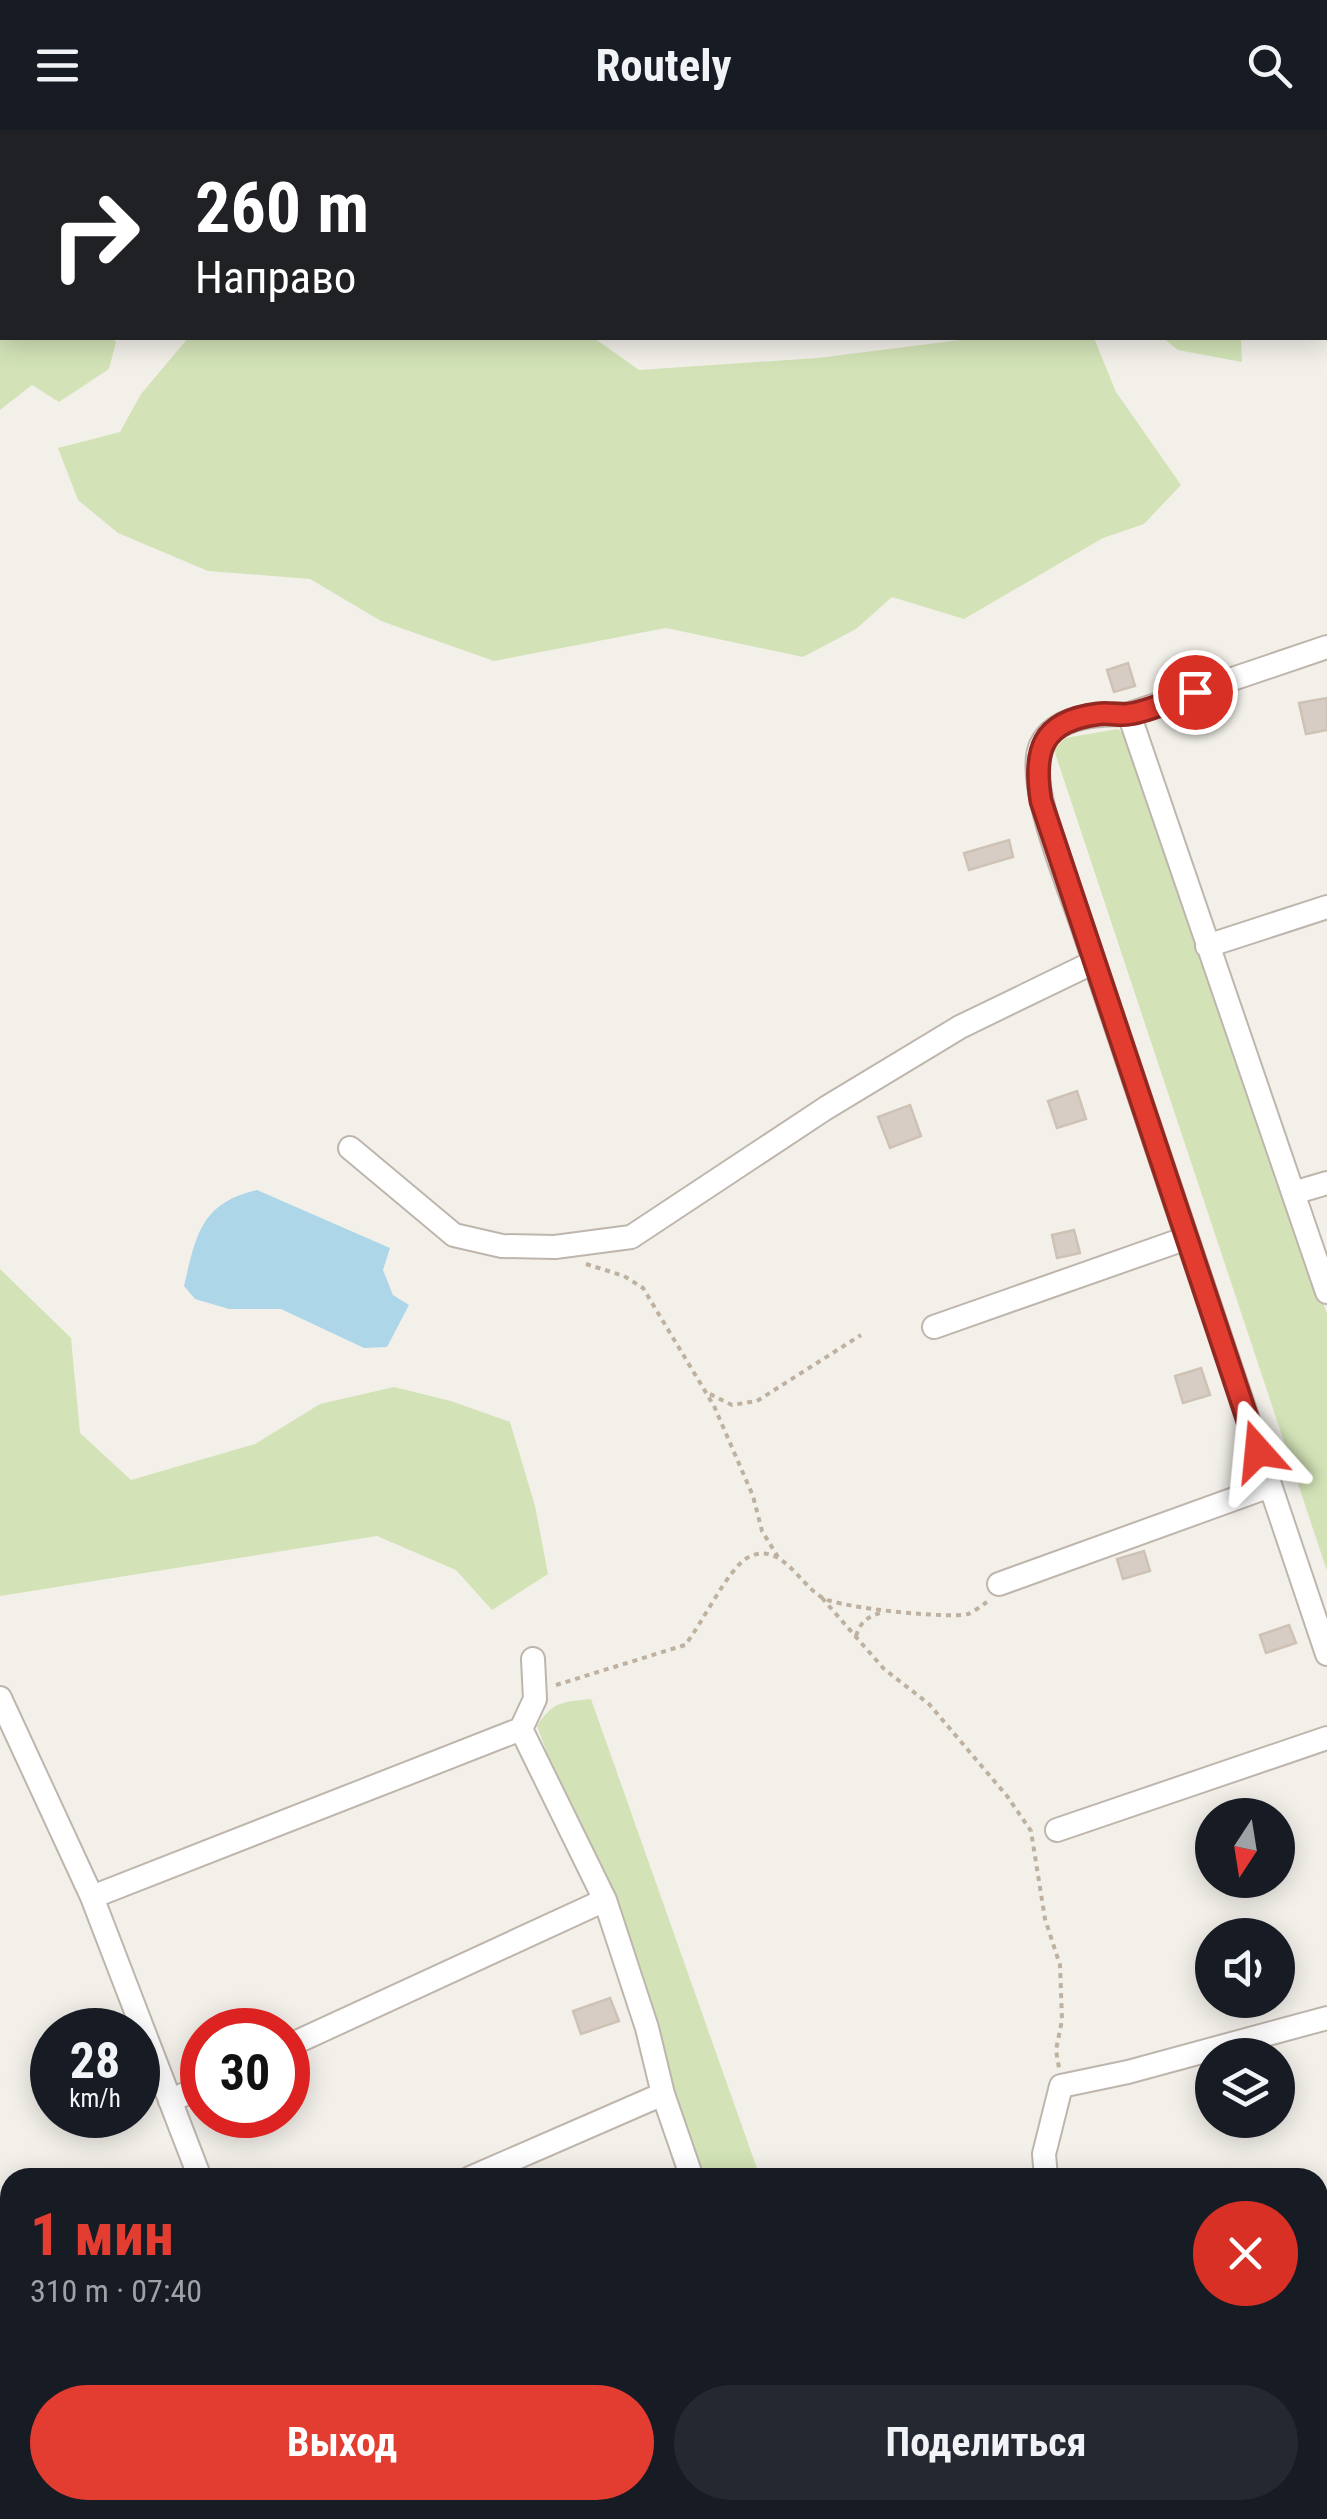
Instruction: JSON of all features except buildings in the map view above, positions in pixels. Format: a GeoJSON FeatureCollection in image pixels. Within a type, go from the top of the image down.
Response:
{"type":"FeatureCollection","features":[{"type":"Feature","properties":{"kind":"street"},"geometry":{"type":"LineString","coordinates":[[1327,647],[1129,714],[1097,714],[1054,728],[1040,747],[1036,770],[1041,801],[1327,1654]]}},
{"type":"Feature","properties":{"kind":"street"},"geometry":{"type":"LineString","coordinates":[[1129,714],[1327,1292]]}},
{"type":"Feature","properties":{"kind":"street"},"geometry":{"type":"LineString","coordinates":[[1207,946],[1327,907]]}},
{"type":"Feature","properties":{"kind":"street"},"geometry":{"type":"LineString","coordinates":[[350,1148],[454,1236],[502,1246],[555,1247],[632,1238],[826,1108],[960,1028],[1094,962]]}},
{"type":"Feature","properties":{"kind":"street"},"geometry":{"type":"LineString","coordinates":[[1294,1193],[1327,1183]]}},
{"type":"Feature","properties":{"kind":"street"},"geometry":{"type":"LineString","coordinates":[[934,1327],[1187,1238]]}},
{"type":"Feature","properties":{"kind":"street"},"geometry":{"type":"LineString","coordinates":[[999,1584],[1270,1486]]}},
{"type":"Feature","properties":{"kind":"street"},"geometry":{"type":"LineString","coordinates":[[92,1897],[521,1729],[535,1699],[533,1659]]}},
{"type":"Feature","properties":{"kind":"street"},"geometry":{"type":"LineString","coordinates":[[0,1698],[92,1897],[196,2168]]}},
{"type":"Feature","properties":{"kind":"street"},"geometry":{"type":"LineString","coordinates":[[521,1729],[606,1900],[689,2168]]}},
{"type":"Feature","properties":{"kind":"street"},"geometry":{"type":"LineString","coordinates":[[1057,1830],[1327,1738]]}},
{"type":"Feature","properties":{"kind":"street"},"geometry":{"type":"LineString","coordinates":[[310,2036],[606,1900]]}},
{"type":"Feature","properties":{"kind":"street"},"geometry":{"type":"LineString","coordinates":[[1045,2168],[1044,2154],[1061,2086],[1128,2072],[1327,2018]]}},
{"type":"Feature","properties":{"kind":"street"},"geometry":{"type":"LineString","coordinates":[[493,2168],[663,2094]]}},
{"type":"Feature","properties":{"kind":"street"},"geometry":{"type":"LineString","coordinates":[[170,2101],[180,2096]]}},
{"type":"Feature","properties":{"kind":"path"},"geometry":{"type":"LineString","coordinates":[[555,1247],[643,1288],[706,1392],[754,1496],[762,1531],[778,1557],[822,1598],[884,1669],[928,1704],[1007,1796],[1030,1831],[1045,1920],[1060,1965],[1062,2020],[1056,2050],[1061,2086]]}},
{"type":"Feature","properties":{"kind":"path"},"geometry":{"type":"LineString","coordinates":[[706,1392],[732,1405],[758,1401],[862,1335]]}},
{"type":"Feature","properties":{"kind":"path"},"geometry":{"type":"LineString","coordinates":[[535,1699],[557,1685],[685,1645],[733,1570],[747,1558],[760,1554],[778,1557]]}},
{"type":"Feature","properties":{"kind":"path"},"geometry":{"type":"LineString","coordinates":[[822,1598],[889,1611],[968,1614],[995,1597],[999,1584]]}},
{"type":"Feature","properties":{"kind":"path"},"geometry":{"type":"LineString","coordinates":[[856,1638],[860,1625],[870,1615],[889,1611]]}},
{"type":"Feature","properties":{"kind":"green space"},"geometry":{"type":"Polygon","coordinates":[[[0,340],[116,342],[109,369],[59,402],[32,385],[0,410],[0,340]]]}},
{"type":"Feature","properties":{"kind":"green space"},"geometry":{"type":"Polygon","coordinates":[[[186,340],[597,340],[639,370],[818,358],[960,340],[1095,340],[1116,392],[1181,485],[1144,524],[1103,538],[964,619],[892,597],[856,629],[803,657],[666,628],[494,661],[381,621],[310,579],[208,571],[118,533],[78,500],[58,448],[120,432],[141,394],[186,340]]]}},
{"type":"Feature","properties":{"kind":"green space"},"geometry":{"type":"Polygon","coordinates":[[[1166,340],[1241,340],[1242,362],[1178,350],[1166,340]]]}},
{"type":"Feature","properties":{"kind":"green space"},"geometry":{"type":"Polygon","coordinates":[[[1118,729],[1137,747],[1327,1314],[1327,1571],[1054,750],[1065,738],[1118,729]]]}},
{"type":"Feature","properties":{"kind":"green space"},"geometry":{"type":"Polygon","coordinates":[[[0,1269],[71,1338],[80,1433],[131,1480],[255,1444],[320,1404],[394,1387],[451,1401],[510,1422],[535,1506],[548,1574],[492,1610],[456,1570],[377,1536],[0,1596],[0,1269]]]}},
{"type":"Feature","properties":{"kind":"green space"},"geometry":{"type":"Polygon","coordinates":[[[591,1699],[757,2168],[702,2168],[537,1726],[548,1712],[573,1701],[591,1699]]]}},
{"type":"Feature","properties":{"kind":"water"},"geometry":{"type":"Polygon","coordinates":[[[257,1190],[390,1248],[383,1270],[393,1295],[409,1305],[387,1347],[364,1348],[281,1309],[229,1309],[195,1299],[184,1286],[197,1237],[212,1213],[223,1203],[257,1190]]]}},
{"type":"Feature","properties":{"kind":"route"},"geometry":{"type":"LineString","coordinates":[[1195,692],[1129,714],[1097,714],[1054,728],[1040,747],[1036,770],[1041,801],[1258,1451]]}}]}
